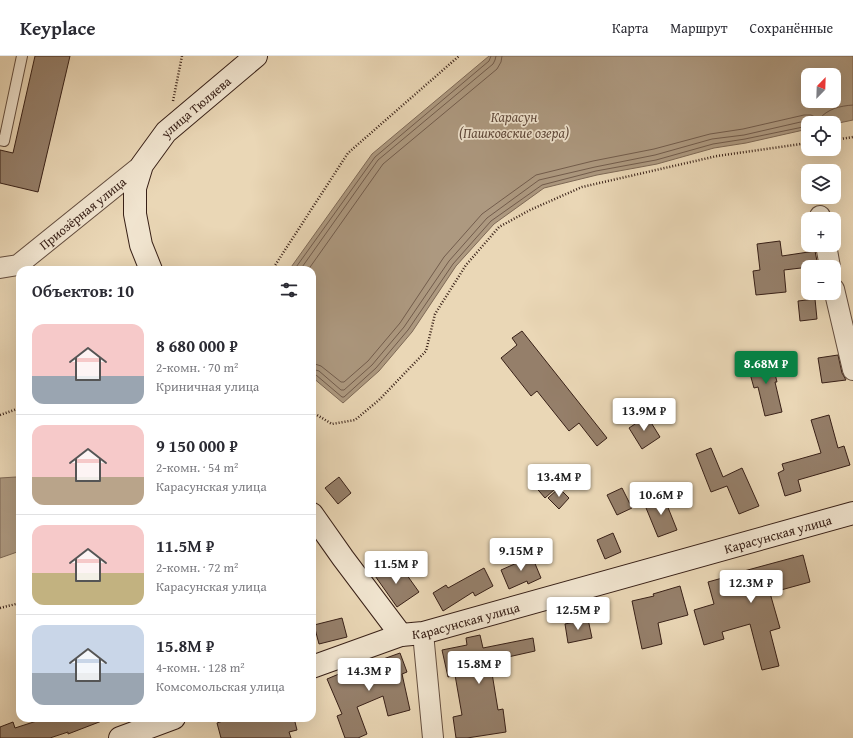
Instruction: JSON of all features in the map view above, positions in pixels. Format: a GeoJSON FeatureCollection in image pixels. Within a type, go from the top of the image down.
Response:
{"type":"FeatureCollection","features":[{"type":"Feature","properties":{"kind":"street","name":"улица Тюляева"},"geometry":{"type":"LineString","coordinates":[[149,266],[141,246],[135,214],[135,188],[142,165],[166,132],[256,56]]}},
{"type":"Feature","properties":{"kind":"street","name":"Приозёрная улица"},"geometry":{"type":"LineString","coordinates":[[0,268],[18,265],[142,165]]}},
{"type":"Feature","properties":{"kind":"street"},"geometry":{"type":"LineString","coordinates":[[837,300],[853,370]]}},
{"type":"Feature","properties":{"kind":"street","name":"Карасунская улица"},"geometry":{"type":"LineString","coordinates":[[316,666],[401,635],[423,633],[853,513]]}},
{"type":"Feature","properties":{"kind":"street"},"geometry":{"type":"LineString","coordinates":[[316,520],[401,635]]}},
{"type":"Feature","properties":{"kind":"street"},"geometry":{"type":"LineString","coordinates":[[423,633],[433,738]]}},
{"type":"Feature","properties":{"kind":"street"},"geometry":{"type":"LineString","coordinates":[[120,738],[163,722]]}},
{"type":"Feature","properties":{"kind":"lane"},"geometry":{"type":"LineString","coordinates":[[0,140],[4,141],[22,56]]}},
{"type":"Feature","properties":{"kind":"path"},"geometry":{"type":"LineString","coordinates":[[172,102],[182,56]]}},
{"type":"Feature","properties":{"kind":"path"},"geometry":{"type":"LineString","coordinates":[[275,266],[348,153],[459,56]]}},
{"type":"Feature","properties":{"kind":"path"},"geometry":{"type":"LineString","coordinates":[[841,139],[853,137]]}},
{"type":"Feature","properties":{"kind":"path"},"geometry":{"type":"LineString","coordinates":[[316,414],[332,424],[354,420],[379,400],[426,351],[435,314],[466,265],[499,227],[530,210],[582,187],[717,156],[801,144]]}},
{"type":"Feature","properties":{"kind":"path"},"geometry":{"type":"LineString","coordinates":[[0,415],[16,409]]}},
{"type":"Feature","properties":{"kind":"path"},"geometry":{"type":"LineString","coordinates":[[0,608],[16,604]]}},
{"type":"Feature","properties":{"kind":"water","name":"Карасун (Пашковские озера)"},"geometry":{"type":"Polygon","coordinates":[[[489,56],[853,56],[853,120],[841,123],[841,116],[801,116],[801,131],[746,143],[714,148],[657,164],[597,175],[544,188],[494,224],[456,266],[412,332],[379,371],[343,403],[316,380],[316,266],[292,266],[372,154],[489,56]]]}},
{"type":"Feature","properties":{"kind":"water"},"geometry":{"type":"Polygon","coordinates":[[[16,477],[16,552],[0,558],[0,478],[16,477]]]}},
{"type":"Feature","properties":{"kind":"building"},"geometry":{"type":"Polygon","coordinates":[[[35,56],[70,56],[38,192],[0,183],[0,150],[13,153],[35,56]]]}},
{"type":"Feature","properties":{"kind":"building"},"geometry":{"type":"Polygon","coordinates":[[[780,241],[782,256],[815,252],[817,260],[801,260],[801,268],[784,270],[786,292],[756,295],[753,271],[760,270],[757,244],[780,241]]]}},
{"type":"Feature","properties":{"kind":"building"},"geometry":{"type":"Polygon","coordinates":[[[815,300],[817,319],[800,321],[798,301],[815,300]]]}},
{"type":"Feature","properties":{"kind":"building"},"geometry":{"type":"Polygon","coordinates":[[[522,331],[607,438],[597,446],[579,423],[569,431],[537,391],[531,396],[501,358],[517,345],[512,338],[522,331]]]}},
{"type":"Feature","properties":{"kind":"building"},"geometry":{"type":"Polygon","coordinates":[[[838,355],[842,373],[846,380],[822,383],[818,358],[838,355]]]}},
{"type":"Feature","properties":{"kind":"building"},"geometry":{"type":"Polygon","coordinates":[[[771,357],[782,412],[765,416],[758,387],[754,388],[747,363],[771,357]]]}},
{"type":"Feature","properties":{"kind":"building"},"geometry":{"type":"Polygon","coordinates":[[[829,415],[838,448],[844,446],[850,465],[798,480],[801,491],[785,496],[778,473],[784,470],[782,464],[821,453],[811,420],[829,415]]]}},
{"type":"Feature","properties":{"kind":"building"},"geometry":{"type":"Polygon","coordinates":[[[647,416],[660,437],[642,449],[629,428],[647,416]]]}},
{"type":"Feature","properties":{"kind":"building"},"geometry":{"type":"Polygon","coordinates":[[[711,448],[723,477],[742,468],[759,506],[739,514],[727,486],[711,492],[696,454],[711,448]]]}},
{"type":"Feature","properties":{"kind":"building"},"geometry":{"type":"Polygon","coordinates":[[[543,475],[555,489],[545,498],[533,484],[543,475]]]}},
{"type":"Feature","properties":{"kind":"building"},"geometry":{"type":"Polygon","coordinates":[[[339,477],[351,493],[338,504],[325,488],[339,477]]]}},
{"type":"Feature","properties":{"kind":"building"},"geometry":{"type":"Polygon","coordinates":[[[559,488],[569,498],[559,509],[548,498],[559,488]]]}},
{"type":"Feature","properties":{"kind":"building"},"geometry":{"type":"Polygon","coordinates":[[[622,488],[632,508],[617,515],[607,495],[622,488]]]}},
{"type":"Feature","properties":{"kind":"building"},"geometry":{"type":"Polygon","coordinates":[[[663,495],[677,530],[658,537],[644,503],[663,495]]]}},
{"type":"Feature","properties":{"kind":"building"},"geometry":{"type":"Polygon","coordinates":[[[613,533],[621,552],[605,559],[597,540],[613,533]]]}},
{"type":"Feature","properties":{"kind":"building"},"geometry":{"type":"Polygon","coordinates":[[[531,554],[541,578],[528,584],[527,581],[509,589],[501,570],[519,562],[518,560],[531,554]]]}},
{"type":"Feature","properties":{"kind":"building"},"geometry":{"type":"Polygon","coordinates":[[[803,555],[810,582],[770,593],[780,628],[770,631],[779,666],[762,670],[750,624],[722,632],[724,639],[704,645],[694,610],[714,604],[708,582],[803,555]]]}},
{"type":"Feature","properties":{"kind":"building"},"geometry":{"type":"Polygon","coordinates":[[[387,563],[397,577],[404,571],[419,592],[397,607],[373,573],[387,563]]]}},
{"type":"Feature","properties":{"kind":"building"},"geometry":{"type":"Polygon","coordinates":[[[484,568],[493,586],[475,596],[473,592],[443,611],[433,593],[446,585],[448,588],[484,568]]]}},
{"type":"Feature","properties":{"kind":"building"},"geometry":{"type":"Polygon","coordinates":[[[680,586],[688,615],[658,623],[662,644],[642,649],[632,601],[654,596],[653,594],[680,586]]]}},
{"type":"Feature","properties":{"kind":"building"},"geometry":{"type":"Polygon","coordinates":[[[342,618],[347,637],[319,644],[316,633],[316,624],[342,618]]]}},
{"type":"Feature","properties":{"kind":"building"},"geometry":{"type":"Polygon","coordinates":[[[588,619],[592,638],[568,643],[565,624],[588,619]]]}},
{"type":"Feature","properties":{"kind":"building"},"geometry":{"type":"Polygon","coordinates":[[[480,635],[483,648],[533,638],[535,651],[490,661],[498,710],[503,709],[506,732],[467,738],[456,738],[453,717],[462,715],[455,675],[448,677],[442,650],[467,645],[466,638],[480,635]]]}},
{"type":"Feature","properties":{"kind":"building"},"geometry":{"type":"Polygon","coordinates":[[[400,653],[407,672],[402,674],[410,710],[388,716],[383,696],[357,707],[367,734],[358,738],[345,738],[337,716],[342,714],[327,679],[358,666],[358,668],[400,653]]]}},
{"type":"Feature","properties":{"kind":"building"},"geometry":{"type":"Polygon","coordinates":[[[13,722],[15,728],[34,722],[99,722],[68,734],[68,732],[50,738],[0,738],[0,727],[13,722]]]}},
{"type":"Feature","properties":{"kind":"building"},"geometry":{"type":"Polygon","coordinates":[[[295,722],[297,730],[289,732],[291,738],[221,738],[217,723],[295,722]]]}}]}
